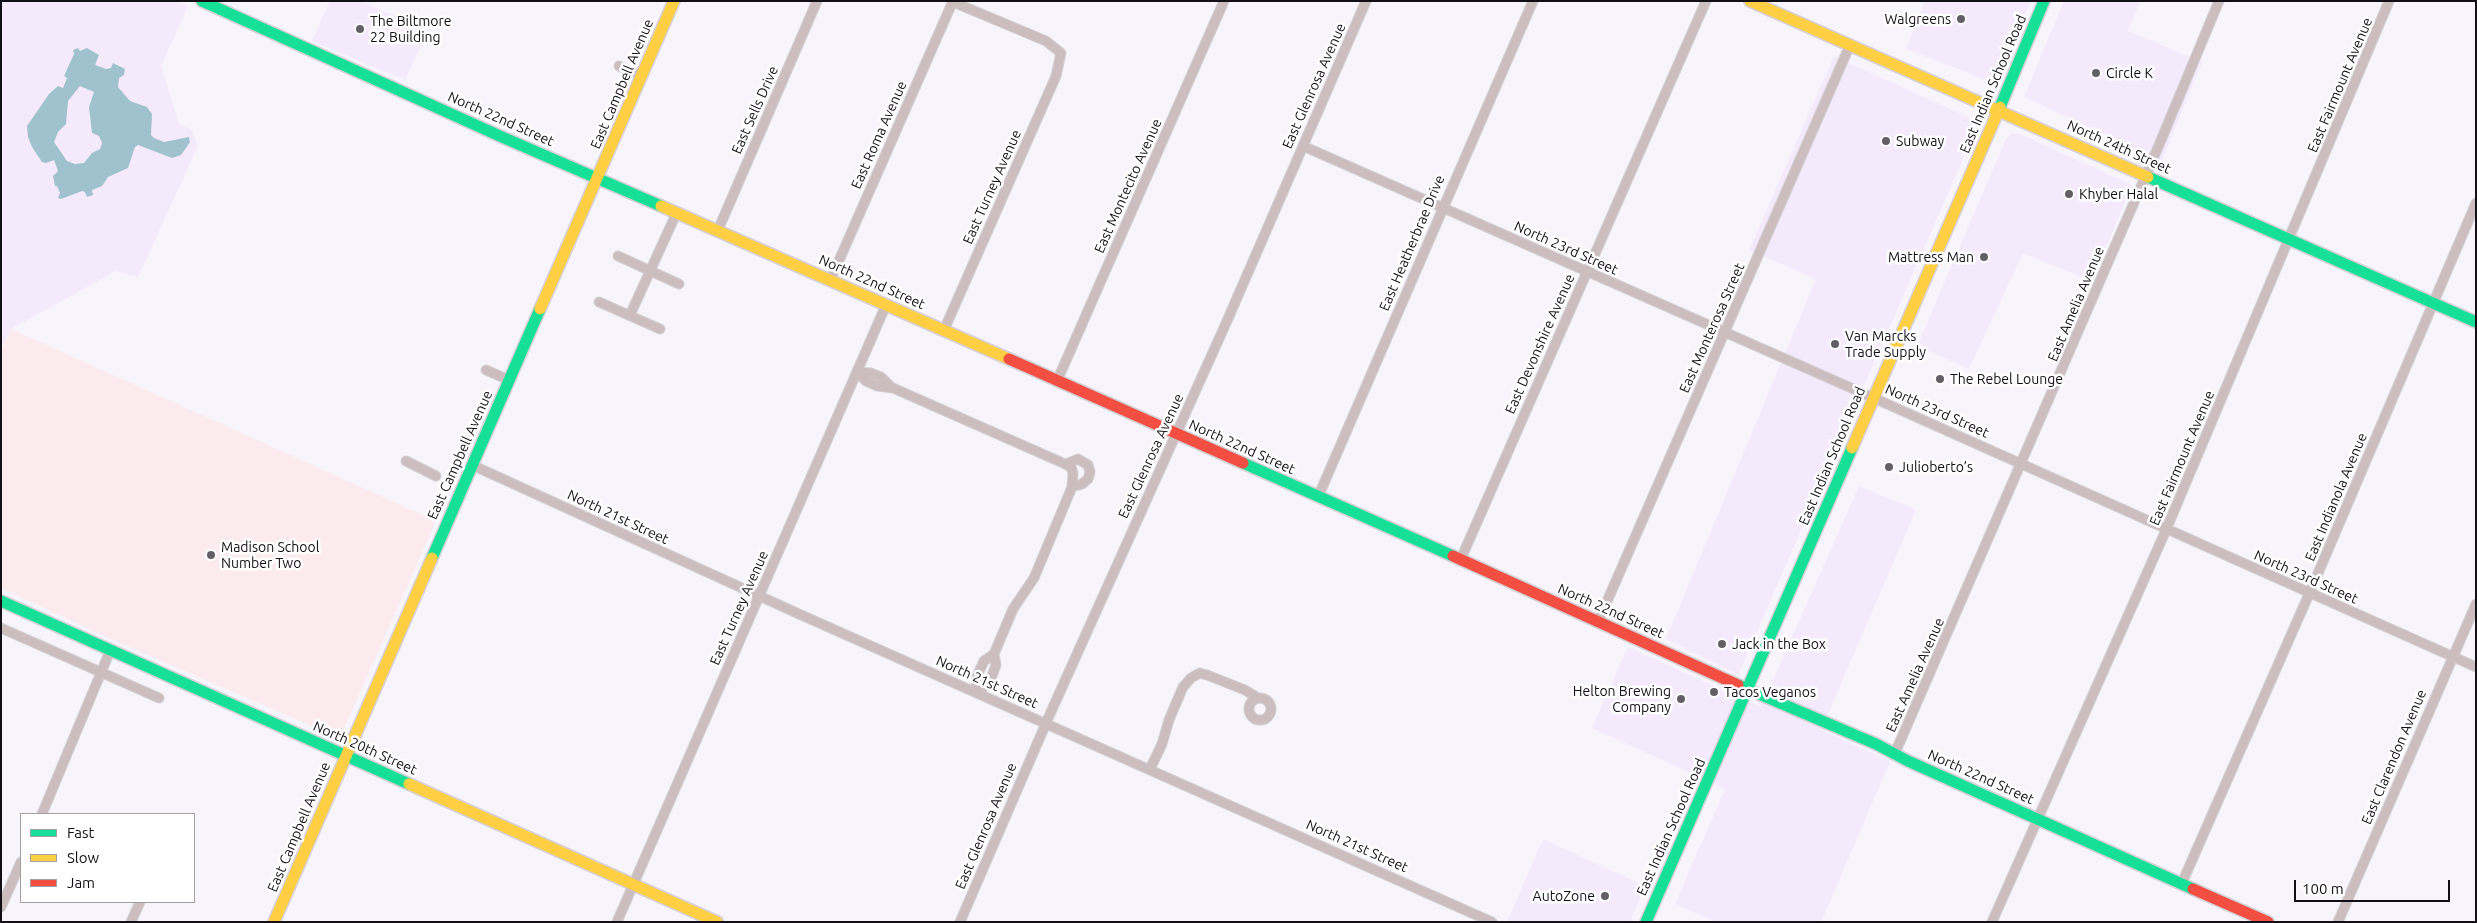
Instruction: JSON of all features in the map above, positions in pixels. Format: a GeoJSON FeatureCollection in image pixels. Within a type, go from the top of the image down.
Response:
{"type":"FeatureCollection","features":[{"type":"Feature","properties":{"kind":"street","name":"North 22nd Street"},"geometry":{"type":"LineString","coordinates":[[202,1],[502,137],[718,230],[1895,753],[1908,761],[2268,922]]}},
{"type":"Feature","properties":{"kind":"street","name":"East Campbell Avenue"},"geometry":{"type":"LineString","coordinates":[[274,922],[674,1]]}},
{"type":"Feature","properties":{"kind":"street","name":"East Sells Drive"},"geometry":{"type":"LineString","coordinates":[[718,230],[817,1]]}},
{"type":"Feature","properties":{"kind":"street","name":"East Montecito Avenue"},"geometry":{"type":"LineString","coordinates":[[1057,381],[1224,1]]}},
{"type":"Feature","properties":{"kind":"street","name":"East Glenrosa Avenue"},"geometry":{"type":"LineString","coordinates":[[960,922],[1175,433],[1203,376],[1366,1]]}},
{"type":"Feature","properties":{"kind":"street","name":"East Heatherbrae Drive"},"geometry":{"type":"LineString","coordinates":[[1318,497],[1533,1]]}},
{"type":"Feature","properties":{"kind":"street","name":"East Devonshire Avenue"},"geometry":{"type":"LineString","coordinates":[[1460,561],[1706,1]]}},
{"type":"Feature","properties":{"kind":"street","name":"North 24th Street"},"geometry":{"type":"LineString","coordinates":[[1750,1],[2476,322]]}},
{"type":"Feature","properties":{"kind":"street","name":"East Indian School Road"},"geometry":{"type":"LineString","coordinates":[[1646,922],[2044,1]]}},
{"type":"Feature","properties":{"kind":"street","name":"East Amelia Avenue"},"geometry":{"type":"LineString","coordinates":[[1895,753],[2146,175],[2219,1]]}},
{"type":"Feature","properties":{"kind":"street","name":"East Fairmount Avenue"},"geometry":{"type":"LineString","coordinates":[[1992,922],[2166,530],[2290,240],[2389,1]]}},
{"type":"Feature","properties":{"kind":"street","name":"East Turney Avenue"},"geometry":{"type":"LineString","coordinates":[[944,330],[1056,76],[1061,52],[1046,41],[953,2]]}},
{"type":"Feature","properties":{"kind":"street","name":"East Roma Avenue"},"geometry":{"type":"LineString","coordinates":[[830,280],[953,2]]}},
{"type":"Feature","properties":{"kind":"street","name":"East Monterosa Street"},"geometry":{"type":"LineString","coordinates":[[1598,622],[1850,45]]}},
{"type":"Feature","properties":{"kind":"street"},"geometry":{"type":"LineString","coordinates":[[619,66],[641,76]]}},
{"type":"Feature","properties":{"kind":"street","name":"North 23rd Street"},"geometry":{"type":"LineString","coordinates":[[1303,146],[2476,667]]}},
{"type":"Feature","properties":{"kind":"street","name":"East Indianola Avenue"},"geometry":{"type":"LineString","coordinates":[[2182,883],[2434,304],[2476,203]]}},
{"type":"Feature","properties":{"kind":"street"},"geometry":{"type":"LineString","coordinates":[[630,316],[677,212]]}},
{"type":"Feature","properties":{"kind":"street"},"geometry":{"type":"LineString","coordinates":[[618,256],[679,284]]}},
{"type":"Feature","properties":{"kind":"street"},"geometry":{"type":"LineString","coordinates":[[599,302],[660,329]]}},
{"type":"Feature","properties":{"kind":"street","name":"East Turney Avenue"},"geometry":{"type":"LineString","coordinates":[[617,922],[886,306]]}},
{"type":"Feature","properties":{"kind":"street"},"geometry":{"type":"LineString","coordinates":[[486,370],[509,380]]}},
{"type":"Feature","properties":{"kind":"street"},"geometry":{"type":"LineString","coordinates":[[857,372],[871,373],[881,377],[892,388],[1066,464],[1073,473],[1072,487],[1034,578],[1013,609],[994,654],[984,661],[976,678],[977,692]]}},
{"type":"Feature","properties":{"kind":"street"},"geometry":{"type":"LineString","coordinates":[[1066,464],[1078,459],[1088,465],[1090,472],[1088,479],[1082,484],[1072,487]]}},
{"type":"Feature","properties":{"kind":"street"},"geometry":{"type":"LineString","coordinates":[[406,461],[436,476]]}},
{"type":"Feature","properties":{"kind":"street","name":"North 21st Street"},"geometry":{"type":"LineString","coordinates":[[472,465],[760,596],[1492,922]]}},
{"type":"Feature","properties":{"kind":"street","name":"North 20th Street"},"geometry":{"type":"LineString","coordinates":[[1,601],[717,922]]}},
{"type":"Feature","properties":{"kind":"street","name":"East Clarendon Avenue"},"geometry":{"type":"LineString","coordinates":[[2338,922],[2476,604]]}},
{"type":"Feature","properties":{"kind":"street"},"geometry":{"type":"LineString","coordinates":[[1,628],[159,698]]}},
{"type":"Feature","properties":{"kind":"street"},"geometry":{"type":"LineString","coordinates":[[42,813],[110,651]]}},
{"type":"Feature","properties":{"kind":"street"},"geometry":{"type":"LineString","coordinates":[[1150,769],[1162,744],[1169,720],[1183,687],[1191,678],[1200,673],[1207,675],[1245,690],[1258,698]]}},
{"type":"Feature","properties":{"kind":"street"},"geometry":{"type":"LineString","coordinates":[[1,907],[20,864]]}},
{"type":"Feature","properties":{"kind":"street"},"geometry":{"type":"LineString","coordinates":[[131,922],[140,903]]}},
{"type":"Feature","properties":{"kind":"shaded area"},"geometry":{"type":"Polygon","coordinates":[[[4,1],[176,1],[188,6],[161,66],[179,124],[191,129],[198,146],[138,277],[116,271],[11,329],[4,344],[1,343],[1,7],[4,1]]]}},
{"type":"Feature","properties":{"kind":"shaded area"},"geometry":{"type":"Polygon","coordinates":[[[330,1],[360,1],[428,31],[405,80],[312,41],[330,1]]]}},
{"type":"Feature","properties":{"kind":"shaded area"},"geometry":{"type":"Polygon","coordinates":[[[1925,1],[2031,1],[2000,76],[1989,81],[1906,49],[1925,1]]]}},
{"type":"Feature","properties":{"kind":"shaded area"},"geometry":{"type":"Polygon","coordinates":[[[2064,1],[2140,1],[2128,31],[2202,62],[2162,161],[2024,97],[2064,1]]]}},
{"type":"Feature","properties":{"kind":"shaded area"},"geometry":{"type":"Polygon","coordinates":[[[1834,56],[1979,122],[1738,675],[1666,639],[1816,279],[1749,250],[1834,56]]]}},
{"type":"Feature","properties":{"kind":"shaded area"},"geometry":{"type":"Polygon","coordinates":[[[2018,133],[2132,185],[2092,281],[2023,253],[1969,369],[1917,346],[2006,139],[2011,134],[2018,133]]]}},
{"type":"Feature","properties":{"kind":"shaded area","name":"Madison School Number Two"},"geometry":{"type":"Polygon","coordinates":[[[11,329],[436,521],[342,733],[333,735],[104,636],[1,588],[1,351],[11,329]]]}},
{"type":"Feature","properties":{"kind":"shaded area"},"geometry":{"type":"Polygon","coordinates":[[[1859,486],[1916,510],[1821,730],[1890,761],[1821,922],[1716,922],[1675,904],[1725,789],[1592,728],[1628,647],[1761,707],[1859,486]]]}},
{"type":"Feature","properties":{"kind":"shaded area"},"geometry":{"type":"Polygon","coordinates":[[[1543,839],[1645,886],[1630,922],[1507,922],[1543,839]]]}},
{"type":"Feature","properties":{"kind":"water"},"geometry":{"type":"Polygon","coordinates":[[[78,48],[80,51],[87,48],[99,55],[95,65],[106,69],[111,68],[113,63],[125,69],[124,75],[119,78],[118,87],[130,101],[147,107],[152,114],[151,135],[164,142],[189,137],[190,142],[181,155],[172,158],[138,145],[135,147],[128,168],[108,177],[102,186],[92,190],[93,195],[87,197],[85,192],[82,191],[61,199],[58,198],[60,193],[57,186],[55,186],[53,176],[58,171],[54,160],[46,163],[42,162],[32,147],[28,137],[27,126],[49,94],[58,86],[63,88],[67,78],[64,76],[74,54],[73,50],[78,48]],[[80,86],[68,101],[66,124],[58,132],[54,142],[67,161],[75,164],[84,163],[92,153],[100,149],[102,143],[99,136],[92,133],[89,107],[94,92],[80,86]]]}},
{"type":"Feature","properties":{"kind":"traffic: fast"},"geometry":{"type":"LineString","coordinates":[[202,1],[502,137],[661,206]]}},
{"type":"Feature","properties":{"kind":"traffic: fast"},"geometry":{"type":"LineString","coordinates":[[2000,107],[2044,1]]}},
{"type":"Feature","properties":{"kind":"traffic: fast"},"geometry":{"type":"LineString","coordinates":[[2148,177],[2476,322]]}},
{"type":"Feature","properties":{"kind":"traffic: fast"},"geometry":{"type":"LineString","coordinates":[[432,558],[540,309]]}},
{"type":"Feature","properties":{"kind":"traffic: fast"},"geometry":{"type":"LineString","coordinates":[[1646,922],[1852,448]]}},
{"type":"Feature","properties":{"kind":"traffic: fast"},"geometry":{"type":"LineString","coordinates":[[1243,463],[1453,556]]}},
{"type":"Feature","properties":{"kind":"traffic: fast"},"geometry":{"type":"LineString","coordinates":[[1,601],[409,784]]}},
{"type":"Feature","properties":{"kind":"traffic: fast"},"geometry":{"type":"LineString","coordinates":[[1738,685],[1876,744],[1908,761],[2193,889]]}},
{"type":"Feature","properties":{"kind":"traffic: slow"},"geometry":{"type":"LineString","coordinates":[[540,309],[674,1]]}},
{"type":"Feature","properties":{"kind":"traffic: slow"},"geometry":{"type":"LineString","coordinates":[[1750,1],[2148,177]]}},
{"type":"Feature","properties":{"kind":"traffic: slow"},"geometry":{"type":"LineString","coordinates":[[1852,448],[2000,107]]}},
{"type":"Feature","properties":{"kind":"traffic: slow"},"geometry":{"type":"LineString","coordinates":[[661,206],[1009,359]]}},
{"type":"Feature","properties":{"kind":"traffic: slow"},"geometry":{"type":"LineString","coordinates":[[274,922],[432,558]]}},
{"type":"Feature","properties":{"kind":"traffic: slow"},"geometry":{"type":"LineString","coordinates":[[409,784],[717,922]]}},
{"type":"Feature","properties":{"kind":"traffic: jam"},"geometry":{"type":"LineString","coordinates":[[1009,359],[1243,463]]}},
{"type":"Feature","properties":{"kind":"traffic: jam"},"geometry":{"type":"LineString","coordinates":[[1453,556],[1738,685]]}},
{"type":"Feature","properties":{"kind":"traffic: jam"},"geometry":{"type":"LineString","coordinates":[[2193,889],[2268,922]]}},
{"type":"Feature","properties":{"kind":"place","name":"Walgreens"},"geometry":{"type":"Point","coordinates":[1961,19]}},
{"type":"Feature","properties":{"kind":"place","name":"The Biltmore 22 Building"},"geometry":{"type":"Point","coordinates":[360,29]}},
{"type":"Feature","properties":{"kind":"place","name":"Circle K"},"geometry":{"type":"Point","coordinates":[2096,73]}},
{"type":"Feature","properties":{"kind":"place","name":"Subway"},"geometry":{"type":"Point","coordinates":[1886,141]}},
{"type":"Feature","properties":{"kind":"place","name":"Khyber Halal"},"geometry":{"type":"Point","coordinates":[2069,194]}},
{"type":"Feature","properties":{"kind":"place","name":"Mattress Man"},"geometry":{"type":"Point","coordinates":[1984,257]}},
{"type":"Feature","properties":{"kind":"place","name":"Van Marcks Trade Supply"},"geometry":{"type":"Point","coordinates":[1835,344]}},
{"type":"Feature","properties":{"kind":"place","name":"The Rebel Lounge"},"geometry":{"type":"Point","coordinates":[1940,379]}},
{"type":"Feature","properties":{"kind":"place","name":"Julioberto’s"},"geometry":{"type":"Point","coordinates":[1889,467]}},
{"type":"Feature","properties":{"kind":"place","name":"Madison School Number Two"},"geometry":{"type":"Point","coordinates":[211,555]}},
{"type":"Feature","properties":{"kind":"place","name":"Jack in the Box"},"geometry":{"type":"Point","coordinates":[1722,644]}},
{"type":"Feature","properties":{"kind":"place","name":"Tacos Veganos"},"geometry":{"type":"Point","coordinates":[1714,692]}},
{"type":"Feature","properties":{"kind":"place","name":"Helton Brewing Company"},"geometry":{"type":"Point","coordinates":[1681,699]}},
{"type":"Feature","properties":{"kind":"place","name":"AutoZone"},"geometry":{"type":"Point","coordinates":[1605,896]}}]}
